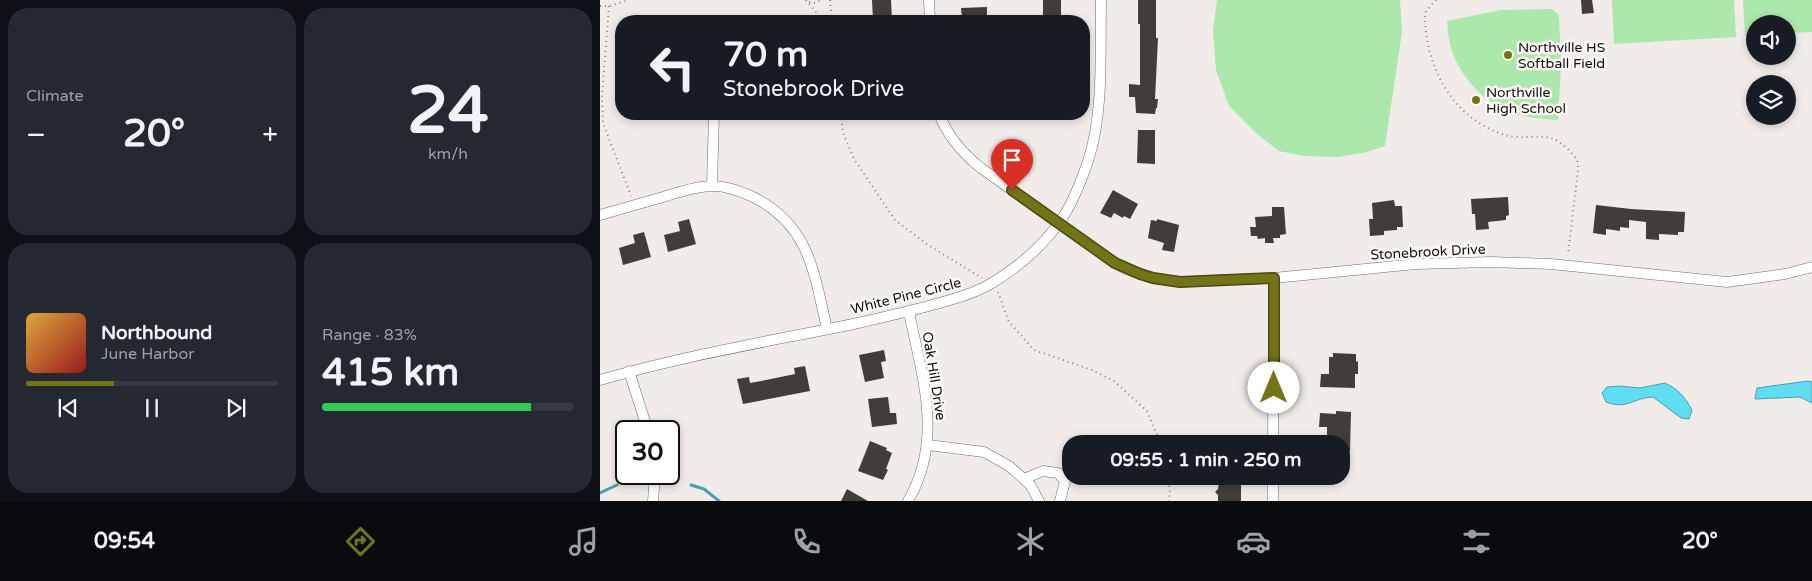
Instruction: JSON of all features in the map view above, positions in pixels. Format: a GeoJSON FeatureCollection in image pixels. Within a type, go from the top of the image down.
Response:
{"type":"FeatureCollection","features":[{"type":"Feature","properties":{"kind":"street"},"geometry":{"type":"LineString","coordinates":[[929,0],[930,15]]}},
{"type":"Feature","properties":{"kind":"street","name":"White Pine Circle"},"geometry":{"type":"LineString","coordinates":[[600,380],[694,355],[908,312],[974,292],[991,284],[1032,253],[1059,223],[1079,186],[1089,160],[1098,105],[1101,0]]}},
{"type":"Feature","properties":{"kind":"street"},"geometry":{"type":"LineString","coordinates":[[712,186],[714,120]]}},
{"type":"Feature","properties":{"kind":"street","name":"Stonebrook Drive"},"geometry":{"type":"LineString","coordinates":[[942,120],[953,141],[964,154],[981,168],[1115,263],[1126,269],[1153,278],[1180,282],[1274,278],[1416,264],[1491,262],[1567,266],[1727,282],[1785,274],[1812,267]]}},
{"type":"Feature","properties":{"kind":"street"},"geometry":{"type":"LineString","coordinates":[[600,215],[682,191],[712,186],[742,192],[760,200],[786,221],[799,237],[809,255],[827,329]]}},
{"type":"Feature","properties":{"kind":"street"},"geometry":{"type":"LineString","coordinates":[[1274,278],[1274,435]]}},
{"type":"Feature","properties":{"kind":"street","name":"Oak Hill Drive"},"geometry":{"type":"LineString","coordinates":[[908,312],[926,398],[928,430],[928,445],[922,468],[908,501]]}},
{"type":"Feature","properties":{"kind":"street"},"geometry":{"type":"LineString","coordinates":[[629,371],[645,420]]}},
{"type":"Feature","properties":{"kind":"street"},"geometry":{"type":"LineString","coordinates":[[928,445],[984,452],[1009,466],[1024,479],[1031,486],[1039,501]]}},
{"type":"Feature","properties":{"kind":"street"},"geometry":{"type":"LineString","coordinates":[[1024,479],[1043,471],[1058,473],[1065,481],[1060,501]]}},
{"type":"Feature","properties":{"kind":"street"},"geometry":{"type":"LineString","coordinates":[[654,501],[655,485]]}},
{"type":"Feature","properties":{"kind":"street"},"geometry":{"type":"LineString","coordinates":[[1273,485],[1273,501]]}},
{"type":"Feature","properties":{"kind":"path"},"geometry":{"type":"LineString","coordinates":[[600,6],[609,6],[629,0]]}},
{"type":"Feature","properties":{"kind":"path"},"geometry":{"type":"LineString","coordinates":[[806,0],[819,15]]}},
{"type":"Feature","properties":{"kind":"path"},"geometry":{"type":"LineString","coordinates":[[809,2],[815,3],[821,0]]}},
{"type":"Feature","properties":{"kind":"path"},"geometry":{"type":"LineString","coordinates":[[830,0],[831,15]]}},
{"type":"Feature","properties":{"kind":"path"},"geometry":{"type":"LineString","coordinates":[[1436,0],[1426,11],[1425,17],[1430,54],[1442,85],[1454,102],[1472,118],[1505,135],[1554,139],[1572,154],[1578,163],[1567,266]]}},
{"type":"Feature","properties":{"kind":"path"},"geometry":{"type":"LineString","coordinates":[[609,6],[602,96],[603,123],[635,205]]}},
{"type":"Feature","properties":{"kind":"path"},"geometry":{"type":"LineString","coordinates":[[1169,485],[1169,501]]}},
{"type":"Feature","properties":{"kind":"green space"},"geometry":{"type":"Polygon","coordinates":[[[1217,0],[1400,0],[1402,32],[1385,146],[1367,152],[1338,157],[1304,156],[1279,151],[1257,134],[1229,106],[1216,70],[1213,31],[1217,0]]]}},
{"type":"Feature","properties":{"kind":"green space"},"geometry":{"type":"Polygon","coordinates":[[[1612,0],[1734,0],[1736,37],[1614,44],[1612,0]]]}},
{"type":"Feature","properties":{"kind":"green space"},"geometry":{"type":"Polygon","coordinates":[[[1743,0],[1812,0],[1812,32],[1796,33],[1796,15],[1746,15],[1745,36],[1743,0]]]}},
{"type":"Feature","properties":{"kind":"green space","name":"Northville HS Softball Field"},"geometry":{"type":"Polygon","coordinates":[[[1552,9],[1559,15],[1561,66],[1558,120],[1520,115],[1508,111],[1485,98],[1467,79],[1454,56],[1448,36],[1447,21],[1501,10],[1552,9]]]}},
{"type":"Feature","properties":{"kind":"water"},"geometry":{"type":"Polygon","coordinates":[[[1812,382],[1812,403],[1800,397],[1755,399],[1757,388],[1812,382]]]}},
{"type":"Feature","properties":{"kind":"water"},"geometry":{"type":"Polygon","coordinates":[[[1665,383],[1681,394],[1687,401],[1692,410],[1689,419],[1681,418],[1653,397],[1620,405],[1606,402],[1602,393],[1607,387],[1640,388],[1665,383]]]}},
{"type":"Feature","properties":{"kind":"building"},"geometry":{"type":"Polygon","coordinates":[[[872,0],[891,0],[892,15],[873,15],[872,0]]]}},
{"type":"Feature","properties":{"kind":"building"},"geometry":{"type":"Polygon","coordinates":[[[1043,0],[1061,0],[1061,15],[1043,15],[1043,0]]]}},
{"type":"Feature","properties":{"kind":"building"},"geometry":{"type":"Polygon","coordinates":[[[1138,0],[1156,0],[1156,38],[1158,38],[1155,99],[1158,99],[1155,114],[1136,113],[1135,97],[1129,97],[1129,84],[1140,85],[1138,0]]]}},
{"type":"Feature","properties":{"kind":"building"},"geometry":{"type":"Polygon","coordinates":[[[1581,0],[1592,0],[1594,13],[1582,14],[1581,0]]]}},
{"type":"Feature","properties":{"kind":"building"},"geometry":{"type":"Polygon","coordinates":[[[987,7],[987,15],[962,15],[961,8],[987,7]]]}},
{"type":"Feature","properties":{"kind":"building"},"geometry":{"type":"Polygon","coordinates":[[[1138,130],[1155,130],[1155,164],[1137,163],[1138,130]]]}},
{"type":"Feature","properties":{"kind":"building"},"geometry":{"type":"Polygon","coordinates":[[[1113,190],[1138,204],[1130,219],[1124,216],[1123,218],[1114,213],[1111,218],[1100,213],[1113,190]]]}},
{"type":"Feature","properties":{"kind":"building"},"geometry":{"type":"Polygon","coordinates":[[[1508,197],[1509,215],[1506,216],[1506,220],[1488,222],[1489,229],[1476,230],[1475,214],[1472,214],[1471,199],[1508,197]]]}},
{"type":"Feature","properties":{"kind":"building"},"geometry":{"type":"Polygon","coordinates":[[[1394,200],[1395,206],[1402,206],[1403,227],[1397,227],[1397,230],[1384,231],[1384,235],[1370,236],[1369,219],[1373,219],[1372,203],[1394,200]]]}},
{"type":"Feature","properties":{"kind":"building"},"geometry":{"type":"Polygon","coordinates":[[[1596,205],[1685,212],[1684,232],[1678,232],[1678,235],[1659,234],[1659,240],[1646,239],[1646,222],[1629,220],[1629,228],[1620,227],[1620,231],[1606,229],[1606,235],[1593,233],[1596,205]]]}},
{"type":"Feature","properties":{"kind":"building"},"geometry":{"type":"Polygon","coordinates":[[[1272,207],[1284,207],[1286,234],[1280,235],[1280,238],[1273,238],[1274,243],[1265,243],[1265,238],[1258,239],[1257,236],[1251,236],[1250,227],[1256,227],[1255,217],[1272,216],[1272,207]]]}},
{"type":"Feature","properties":{"kind":"building"},"geometry":{"type":"Polygon","coordinates":[[[689,219],[696,244],[668,252],[664,235],[680,231],[678,222],[689,219]]]}},
{"type":"Feature","properties":{"kind":"building"},"geometry":{"type":"Polygon","coordinates":[[[1157,219],[1179,225],[1174,252],[1162,250],[1164,243],[1148,238],[1151,220],[1157,221],[1157,219]]]}},
{"type":"Feature","properties":{"kind":"building"},"geometry":{"type":"Polygon","coordinates":[[[644,232],[651,257],[623,265],[619,248],[635,243],[633,235],[644,232]]]}},
{"type":"Feature","properties":{"kind":"building"},"geometry":{"type":"Polygon","coordinates":[[[884,350],[886,361],[881,362],[884,378],[865,382],[859,355],[884,350]]]}},
{"type":"Feature","properties":{"kind":"building"},"geometry":{"type":"Polygon","coordinates":[[[1333,353],[1356,354],[1358,374],[1355,374],[1355,388],[1320,387],[1321,374],[1329,374],[1329,357],[1333,357],[1333,353]]]}},
{"type":"Feature","properties":{"kind":"building"},"geometry":{"type":"Polygon","coordinates":[[[805,366],[810,391],[743,404],[737,379],[749,377],[750,383],[766,380],[795,374],[794,368],[805,366]]]}},
{"type":"Feature","properties":{"kind":"building"},"geometry":{"type":"Polygon","coordinates":[[[888,397],[890,413],[896,413],[897,424],[872,427],[868,399],[888,397]]]}},
{"type":"Feature","properties":{"kind":"building"},"geometry":{"type":"Polygon","coordinates":[[[1336,411],[1351,412],[1350,451],[1350,435],[1327,435],[1327,427],[1319,427],[1320,413],[1336,414],[1336,411]]]}},
{"type":"Feature","properties":{"kind":"building"},"geometry":{"type":"Polygon","coordinates":[[[870,441],[887,448],[886,450],[892,453],[886,469],[888,470],[883,480],[858,471],[870,441]]]}},
{"type":"Feature","properties":{"kind":"building"},"geometry":{"type":"Polygon","coordinates":[[[1219,485],[1241,485],[1241,501],[1218,501],[1218,495],[1215,492],[1219,485]]]}},
{"type":"Feature","properties":{"kind":"building"},"geometry":{"type":"Polygon","coordinates":[[[847,489],[868,501],[841,501],[847,489]]]}},
{"type":"Feature","properties":{"kind":"waterway"},"geometry":{"type":"LineString","coordinates":[[600,493],[617,485]]}},
{"type":"Feature","properties":{"kind":"waterway"},"geometry":{"type":"LineString","coordinates":[[691,485],[704,489],[719,501]]}},
{"type":"Feature","properties":{"kind":"place","name":"Northville HS Softball Field"},"geometry":{"type":"Point","coordinates":[1508,55]}},
{"type":"Feature","properties":{"kind":"place","name":"Northville High School"},"geometry":{"type":"Point","coordinates":[1476,100]}},
{"type":"Feature","properties":{"kind":"route"},"geometry":{"type":"LineString","coordinates":[[1012,190],[1115,263],[1140,274],[1180,282],[1274,278],[1274,388]]}}]}
